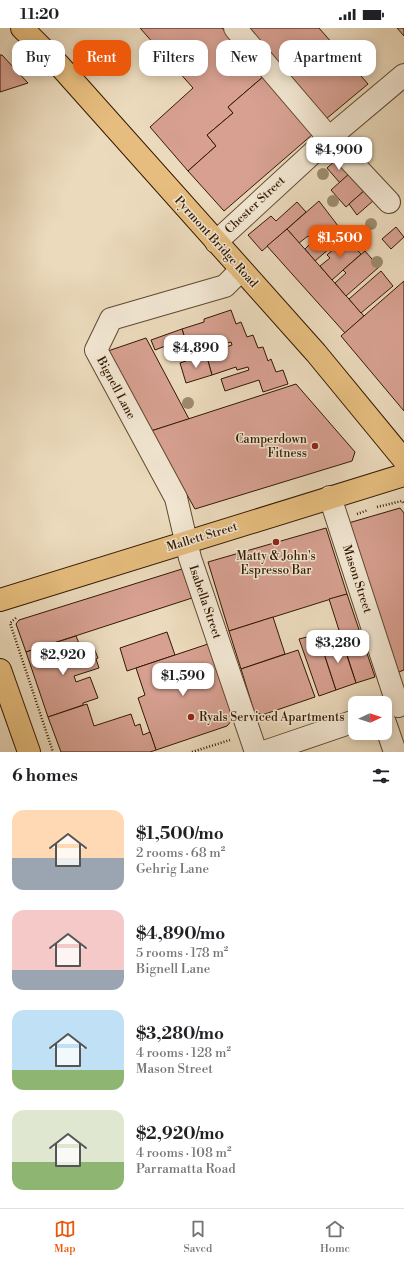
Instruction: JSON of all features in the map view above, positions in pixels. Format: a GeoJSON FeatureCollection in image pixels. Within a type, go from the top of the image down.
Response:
{"type":"FeatureCollection","features":[{"type":"Feature","properties":{"kind":"main road","name":"Pyrmont Bridge Road"},"geometry":{"type":"LineString","coordinates":[[22,28],[59,65],[316,353],[404,460]]}},
{"type":"Feature","properties":{"kind":"main road","name":"Mallett Street"},"geometry":{"type":"LineString","coordinates":[[0,600],[404,475]]}},
{"type":"Feature","properties":{"kind":"main road"},"geometry":{"type":"LineString","coordinates":[[0,670],[29,752]]}},
{"type":"Feature","properties":{"kind":"street"},"geometry":{"type":"LineString","coordinates":[[234,28],[329,138],[389,202]]}},
{"type":"Feature","properties":{"kind":"street","name":"Chester Street"},"geometry":{"type":"LineString","coordinates":[[216,242],[329,138],[404,75]]}},
{"type":"Feature","properties":{"kind":"street","name":"Bignell Lane"},"geometry":{"type":"LineString","coordinates":[[186,542],[176,498],[96,350],[111,319],[225,286],[242,270]]}},
{"type":"Feature","properties":{"kind":"street","name":"Mason Street"},"geometry":{"type":"LineString","coordinates":[[330,498],[396,707]]}},
{"type":"Feature","properties":{"kind":"street","name":"Isabella Street"},"geometry":{"type":"LineString","coordinates":[[186,542],[190,558],[253,743]]}},
{"type":"Feature","properties":{"kind":"street"},"geometry":{"type":"LineString","coordinates":[[264,752],[348,723]]}},
{"type":"Feature","properties":{"kind":"street"},"geometry":{"type":"LineString","coordinates":[[390,740],[394,752]]}},
{"type":"Feature","properties":{"kind":"path"},"geometry":{"type":"LineString","coordinates":[[18,616],[10,623],[53,752]]}},
{"type":"Feature","properties":{"kind":"path"},"geometry":{"type":"LineString","coordinates":[[192,752],[253,743]]}},
{"type":"Feature","properties":{"kind":"building"},"geometry":{"type":"Polygon","coordinates":[[[140,28],[222,28],[232,40],[216,40],[216,76],[264,76],[228,107],[233,113],[207,135],[216,146],[188,171],[150,127],[193,88],[182,76],[208,76],[208,40],[151,40],[140,28]]]}},
{"type":"Feature","properties":{"kind":"building"},"geometry":{"type":"Polygon","coordinates":[[[246,28],[319,28],[330,40],[279,40],[279,66],[271,56],[271,40],[257,40],[246,28]]]}},
{"type":"Feature","properties":{"kind":"building"},"geometry":{"type":"Polygon","coordinates":[[[397,28],[404,28],[404,36],[397,28]]]}},
{"type":"Feature","properties":{"kind":"building"},"geometry":{"type":"Polygon","coordinates":[[[0,55],[2,55],[12,66],[12,76],[22,76],[28,83],[0,92],[0,55]]]}},
{"type":"Feature","properties":{"kind":"building"},"geometry":{"type":"Polygon","coordinates":[[[264,76],[313,134],[224,211],[188,171],[216,146],[207,135],[233,113],[228,107],[264,76]]]}},
{"type":"Feature","properties":{"kind":"building"},"geometry":{"type":"Polygon","coordinates":[[[288,76],[361,76],[368,84],[326,119],[288,76]]]}},
{"type":"Feature","properties":{"kind":"building"},"geometry":{"type":"Polygon","coordinates":[[[337,159],[350,173],[340,183],[327,168],[337,159]]]}},
{"type":"Feature","properties":{"kind":"building"},"geometry":{"type":"Polygon","coordinates":[[[350,173],[365,190],[346,207],[331,190],[350,173]]]}},
{"type":"Feature","properties":{"kind":"building"},"geometry":{"type":"Polygon","coordinates":[[[365,190],[374,200],[357,215],[349,204],[365,190]]]}},
{"type":"Feature","properties":{"kind":"building"},"geometry":{"type":"Polygon","coordinates":[[[319,201],[345,235],[315,261],[305,249],[313,241],[308,236],[299,243],[287,229],[319,201]]]}},
{"type":"Feature","properties":{"kind":"building"},"geometry":{"type":"Polygon","coordinates":[[[297,202],[306,212],[262,251],[248,235],[271,216],[276,221],[297,202]]]}},
{"type":"Feature","properties":{"kind":"building"},"geometry":{"type":"Polygon","coordinates":[[[396,227],[404,237],[391,249],[382,239],[396,227]]]}},
{"type":"Feature","properties":{"kind":"building"},"geometry":{"type":"Polygon","coordinates":[[[287,229],[364,316],[345,333],[267,246],[287,229]]]}},
{"type":"Feature","properties":{"kind":"building"},"geometry":{"type":"Polygon","coordinates":[[[346,238],[361,254],[332,280],[320,266],[330,258],[327,255],[346,238]]]}},
{"type":"Feature","properties":{"kind":"building"},"geometry":{"type":"Polygon","coordinates":[[[365,251],[379,267],[346,296],[335,283],[346,273],[343,270],[365,251]]]}},
{"type":"Feature","properties":{"kind":"building"},"geometry":{"type":"Polygon","coordinates":[[[381,271],[393,286],[361,313],[349,299],[381,271]]]}},
{"type":"Feature","properties":{"kind":"building"},"geometry":{"type":"Polygon","coordinates":[[[404,281],[404,411],[341,336],[404,281]]]}},
{"type":"Feature","properties":{"kind":"building"},"geometry":{"type":"Polygon","coordinates":[[[231,310],[236,324],[241,322],[247,337],[253,335],[258,348],[263,347],[268,361],[271,359],[276,372],[283,370],[288,384],[263,392],[259,380],[225,391],[221,379],[249,370],[248,367],[237,370],[236,367],[212,375],[206,354],[232,345],[231,342],[220,345],[219,342],[195,350],[192,341],[186,342],[182,329],[204,322],[204,319],[231,310]]]}},
{"type":"Feature","properties":{"kind":"building"},"geometry":{"type":"Polygon","coordinates":[[[182,329],[186,342],[192,341],[194,349],[173,356],[168,345],[155,350],[151,340],[182,329]]]}},
{"type":"Feature","properties":{"kind":"building"},"geometry":{"type":"Polygon","coordinates":[[[146,338],[189,419],[151,431],[105,352],[146,338]]]}},
{"type":"Feature","properties":{"kind":"building"},"geometry":{"type":"Polygon","coordinates":[[[206,354],[212,375],[186,383],[180,363],[206,354]]]}},
{"type":"Feature","properties":{"kind":"building"},"geometry":{"type":"Polygon","coordinates":[[[296,384],[355,452],[352,461],[195,509],[151,431],[296,384]]]}},
{"type":"Feature","properties":{"kind":"building"},"geometry":{"type":"Polygon","coordinates":[[[400,508],[404,513],[404,670],[396,673],[345,524],[400,508]]]}},
{"type":"Feature","properties":{"kind":"building"},"geometry":{"type":"Polygon","coordinates":[[[326,528],[347,594],[229,631],[208,562],[326,528]]]}},
{"type":"Feature","properties":{"kind":"building"},"geometry":{"type":"Polygon","coordinates":[[[182,569],[192,598],[26,652],[16,624],[19,620],[182,569]]]}},
{"type":"Feature","properties":{"kind":"building"},"geometry":{"type":"Polygon","coordinates":[[[347,594],[375,677],[356,683],[329,599],[347,594]]]}},
{"type":"Feature","properties":{"kind":"building"},"geometry":{"type":"Polygon","coordinates":[[[273,617],[285,654],[241,669],[229,631],[273,617]]]}},
{"type":"Feature","properties":{"kind":"building"},"geometry":{"type":"Polygon","coordinates":[[[167,632],[175,655],[127,671],[120,648],[167,632]]]}},
{"type":"Feature","properties":{"kind":"building"},"geometry":{"type":"Polygon","coordinates":[[[76,636],[80,646],[65,651],[67,657],[94,648],[98,658],[96,659],[99,668],[74,676],[76,682],[90,677],[98,698],[83,703],[83,705],[48,717],[26,652],[76,636]]]}},
{"type":"Feature","properties":{"kind":"building"},"geometry":{"type":"Polygon","coordinates":[[[307,637],[310,644],[320,641],[336,690],[319,696],[299,639],[307,637]]]}},
{"type":"Feature","properties":{"kind":"building"},"geometry":{"type":"Polygon","coordinates":[[[330,637],[332,644],[342,641],[356,683],[336,690],[320,641],[330,637]]]}},
{"type":"Feature","properties":{"kind":"building"},"geometry":{"type":"Polygon","coordinates":[[[208,644],[233,719],[227,726],[156,750],[138,698],[145,695],[136,668],[208,644]]]}},
{"type":"Feature","properties":{"kind":"building"},"geometry":{"type":"Polygon","coordinates":[[[298,650],[315,697],[262,715],[254,711],[241,669],[298,650]]]}},
{"type":"Feature","properties":{"kind":"building"},"geometry":{"type":"Polygon","coordinates":[[[87,704],[94,726],[131,714],[135,726],[140,724],[143,735],[150,732],[156,750],[150,752],[61,752],[48,717],[87,704]]]}},
{"type":"Feature","properties":{"kind":"place","name":"Camperdown Fitness"},"geometry":{"type":"Point","coordinates":[315,446]}},
{"type":"Feature","properties":{"kind":"place","name":"Matty & John's Espresso Bar"},"geometry":{"type":"Point","coordinates":[276,542]}},
{"type":"Feature","properties":{"kind":"place","name":"Ryals Serviced Apartments"},"geometry":{"type":"Point","coordinates":[191,717]}}]}
